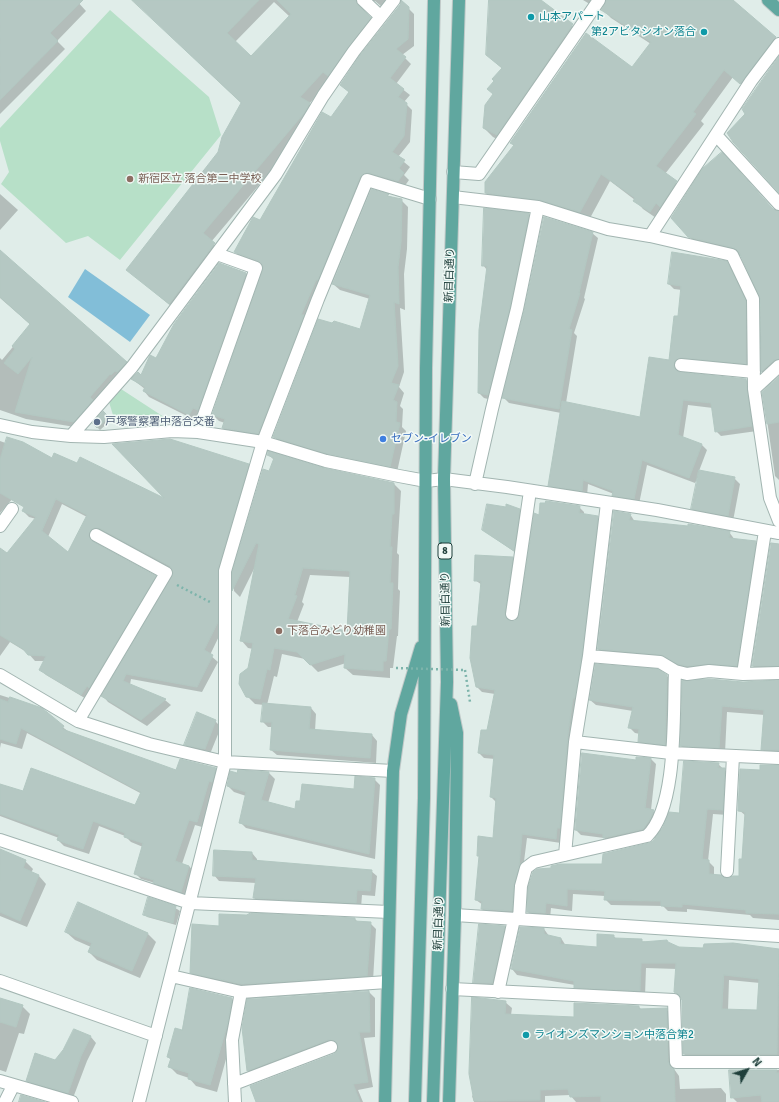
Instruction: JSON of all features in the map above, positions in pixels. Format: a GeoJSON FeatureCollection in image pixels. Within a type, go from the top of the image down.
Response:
{"type":"FeatureCollection","features":[{"type":"Feature","properties":{"kind":"main road","name":"新目白通り"},"geometry":{"type":"LineString","coordinates":[[415,1102],[424,798],[426,368],[434,0]]}},
{"type":"Feature","properties":{"kind":"main road","name":"新目白通り"},"geometry":{"type":"LineString","coordinates":[[433,1102],[447,682],[444,479],[459,0]]}},
{"type":"Feature","properties":{"kind":"main road"},"geometry":{"type":"LineString","coordinates":[[384,1102],[392,771],[401,714],[425,634]]}},
{"type":"Feature","properties":{"kind":"main road"},"geometry":{"type":"LineString","coordinates":[[447,682],[457,733],[455,915],[449,1102]]}},
{"type":"Feature","properties":{"kind":"street"},"geometry":{"type":"LineString","coordinates":[[363,0],[380,16]]}},
{"type":"Feature","properties":{"kind":"street"},"geometry":{"type":"LineString","coordinates":[[72,436],[132,367],[217,254],[276,174],[323,96],[380,16],[394,0]]}},
{"type":"Feature","properties":{"kind":"street"},"geometry":{"type":"LineString","coordinates":[[453,172],[479,174],[599,0]]}},
{"type":"Feature","properties":{"kind":"street"},"geometry":{"type":"LineString","coordinates":[[650,236],[751,81],[779,44]]}},
{"type":"Feature","properties":{"kind":"street"},"geometry":{"type":"LineString","coordinates":[[716,134],[779,204]]}},
{"type":"Feature","properties":{"kind":"street"},"geometry":{"type":"LineString","coordinates":[[139,1102],[225,762],[225,571],[263,442],[318,299],[367,180],[430,199]]}},
{"type":"Feature","properties":{"kind":"street"},"geometry":{"type":"LineString","coordinates":[[453,197],[538,207],[608,229],[650,236],[732,255],[753,298],[754,389],[779,521]]}},
{"type":"Feature","properties":{"kind":"street"},"geometry":{"type":"LineString","coordinates":[[475,484],[517,309],[538,207]]}},
{"type":"Feature","properties":{"kind":"street"},"geometry":{"type":"LineString","coordinates":[[198,432],[256,268],[217,254]]}},
{"type":"Feature","properties":{"kind":"street"},"geometry":{"type":"LineString","coordinates":[[681,365],[754,372]]}},
{"type":"Feature","properties":{"kind":"street"},"geometry":{"type":"LineString","coordinates":[[754,389],[779,366]]}},
{"type":"Feature","properties":{"kind":"street"},"geometry":{"type":"LineString","coordinates":[[0,425],[32,432],[72,436],[104,437],[172,431],[198,432],[263,442],[326,461],[426,481],[444,479],[530,491],[779,533]]}},
{"type":"Feature","properties":{"kind":"street"},"geometry":{"type":"LineString","coordinates":[[512,614],[530,491]]}},
{"type":"Feature","properties":{"kind":"street"},"geometry":{"type":"LineString","coordinates":[[565,855],[576,742],[589,656],[608,503]]}},
{"type":"Feature","properties":{"kind":"street"},"geometry":{"type":"LineString","coordinates":[[0,526],[12,509]]}},
{"type":"Feature","properties":{"kind":"street"},"geometry":{"type":"LineString","coordinates":[[743,674],[765,531]]}},
{"type":"Feature","properties":{"kind":"street"},"geometry":{"type":"LineString","coordinates":[[78,721],[166,573],[96,535]]}},
{"type":"Feature","properties":{"kind":"street"},"geometry":{"type":"LineString","coordinates":[[589,656],[660,662],[675,671],[687,674],[709,671],[743,674],[779,673]]}},
{"type":"Feature","properties":{"kind":"street"},"geometry":{"type":"LineString","coordinates":[[498,992],[516,919],[521,886],[526,868],[534,862],[647,836],[660,818],[666,799],[671,753],[675,671]]}},
{"type":"Feature","properties":{"kind":"street"},"geometry":{"type":"LineString","coordinates":[[0,675],[78,721],[149,744],[225,762],[392,771]]}},
{"type":"Feature","properties":{"kind":"street"},"geometry":{"type":"LineString","coordinates":[[576,742],[671,753],[779,758]]}},
{"type":"Feature","properties":{"kind":"street"},"geometry":{"type":"LineString","coordinates":[[727,871],[733,756]]}},
{"type":"Feature","properties":{"kind":"street"},"geometry":{"type":"LineString","coordinates":[[0,840],[190,904],[389,912]]}},
{"type":"Feature","properties":{"kind":"street"},"geometry":{"type":"LineString","coordinates":[[455,915],[779,936]]}},
{"type":"Feature","properties":{"kind":"street"},"geometry":{"type":"LineString","coordinates":[[171,976],[241,992],[387,982]]}},
{"type":"Feature","properties":{"kind":"street"},"geometry":{"type":"LineString","coordinates":[[0,981],[156,1036]]}},
{"type":"Feature","properties":{"kind":"street"},"geometry":{"type":"LineString","coordinates":[[452,990],[674,1000],[676,1062],[779,1062]]}},
{"type":"Feature","properties":{"kind":"street"},"geometry":{"type":"LineString","coordinates":[[235,1102],[232,1040],[241,992]]}},
{"type":"Feature","properties":{"kind":"street"},"geometry":{"type":"LineString","coordinates":[[234,1084],[331,1047]]}},
{"type":"Feature","properties":{"kind":"street"},"geometry":{"type":"LineString","coordinates":[[0,1082],[72,1102]]}},
{"type":"Feature","properties":{"kind":"street"},"geometry":{"type":"LineString","coordinates":[[5,1102],[13,1086]]}},
{"type":"Feature","properties":{"kind":"path"},"geometry":{"type":"LineString","coordinates":[[162,578],[225,610]]}},
{"type":"Feature","properties":{"kind":"path"},"geometry":{"type":"LineString","coordinates":[[396,668],[465,670],[470,702]]}},
{"type":"Feature","properties":{"kind":"green space"},"geometry":{"type":"Polygon","coordinates":[[[110,10],[209,97],[221,135],[120,260],[88,236],[66,243],[1,184],[9,172],[0,141],[0,128],[110,10]]]}},
{"type":"Feature","properties":{"kind":"green space"},"geometry":{"type":"Polygon","coordinates":[[[121,389],[167,419],[116,425],[109,402],[121,389]]]}},
{"type":"Feature","properties":{"kind":"water"},"geometry":{"type":"Polygon","coordinates":[[[85,269],[150,315],[130,342],[68,297],[85,269]]]}},
{"type":"Feature","properties":{"kind":"building"},"geometry":{"type":"Polygon","coordinates":[[[0,0],[83,0],[50,33],[58,41],[0,100],[0,0]]]}},
{"type":"Feature","properties":{"kind":"building"},"geometry":{"type":"Polygon","coordinates":[[[132,0],[259,0],[227,33],[251,56],[291,14],[277,0],[356,0],[358,5],[371,18],[328,76],[323,72],[300,97],[310,103],[305,112],[203,233],[215,243],[169,304],[126,270],[218,152],[222,137],[241,103],[132,0]]]}},
{"type":"Feature","properties":{"kind":"building"},"geometry":{"type":"Polygon","coordinates":[[[401,0],[409,7],[408,39],[396,49],[406,57],[390,78],[404,89],[398,97],[407,103],[404,136],[392,152],[405,160],[399,168],[404,173],[398,181],[369,173],[363,174],[360,177],[318,280],[316,280],[301,315],[304,315],[258,434],[222,428],[225,419],[212,415],[263,267],[259,261],[234,252],[253,217],[260,220],[322,112],[331,117],[349,92],[340,85],[360,55],[400,5],[401,0]]]}},
{"type":"Feature","properties":{"kind":"building"},"geometry":{"type":"Polygon","coordinates":[[[489,0],[541,0],[573,24],[497,135],[483,128],[485,105],[493,94],[487,89],[494,81],[492,79],[502,68],[486,55],[489,0]]]}},
{"type":"Feature","properties":{"kind":"building"},"geometry":{"type":"Polygon","coordinates":[[[606,0],[733,0],[776,37],[740,84],[724,70],[693,112],[696,114],[656,166],[677,181],[660,207],[656,203],[650,212],[633,201],[635,198],[601,174],[580,212],[539,200],[485,193],[485,182],[514,145],[510,143],[586,33],[632,67],[651,42],[601,10],[606,0]]]}},
{"type":"Feature","properties":{"kind":"building"},"geometry":{"type":"Polygon","coordinates":[[[779,56],[779,193],[733,142],[727,133],[745,114],[742,109],[779,56]]]}},
{"type":"Feature","properties":{"kind":"building"},"geometry":{"type":"Polygon","coordinates":[[[722,152],[773,209],[779,211],[779,359],[774,360],[761,372],[760,299],[739,252],[734,248],[688,237],[671,218],[702,169],[722,152]]]}},
{"type":"Feature","properties":{"kind":"building"},"geometry":{"type":"Polygon","coordinates":[[[371,189],[389,194],[387,196],[402,199],[401,242],[398,267],[399,304],[394,302],[398,366],[391,383],[399,385],[393,400],[397,402],[396,422],[400,423],[390,467],[328,454],[273,437],[318,319],[332,323],[334,321],[360,329],[370,295],[332,284],[371,189]]]}},
{"type":"Feature","properties":{"kind":"building"},"geometry":{"type":"Polygon","coordinates":[[[484,208],[529,213],[510,307],[488,395],[478,393],[479,330],[487,266],[482,266],[484,208]]]}},
{"type":"Feature","properties":{"kind":"building"},"geometry":{"type":"Polygon","coordinates":[[[544,217],[593,232],[580,293],[569,329],[572,330],[559,409],[502,398],[524,311],[544,217]]]}},
{"type":"Feature","properties":{"kind":"building"},"geometry":{"type":"Polygon","coordinates":[[[0,250],[127,362],[117,372],[115,371],[111,375],[110,374],[90,397],[93,400],[74,422],[15,412],[32,357],[18,374],[4,363],[15,349],[12,346],[30,324],[0,297],[0,250]]]}},
{"type":"Feature","properties":{"kind":"building"},"geometry":{"type":"Polygon","coordinates":[[[672,252],[727,261],[746,301],[746,364],[681,358],[675,361],[674,368],[680,372],[746,379],[752,426],[715,432],[711,403],[683,400],[678,435],[702,444],[689,478],[642,460],[634,499],[612,496],[613,491],[583,480],[582,491],[548,486],[562,401],[640,417],[649,357],[669,360],[674,316],[678,316],[681,286],[668,284],[672,252]]]}},
{"type":"Feature","properties":{"kind":"building"},"geometry":{"type":"Polygon","coordinates":[[[219,263],[246,273],[198,410],[193,408],[189,415],[143,391],[145,387],[131,379],[138,372],[141,375],[150,355],[156,358],[174,324],[219,263]]]}},
{"type":"Feature","properties":{"kind":"building"},"geometry":{"type":"Polygon","coordinates":[[[779,376],[779,422],[767,424],[762,392],[779,376]]]}},
{"type":"Feature","properties":{"kind":"building"},"geometry":{"type":"Polygon","coordinates":[[[103,411],[109,417],[97,428],[92,423],[103,411]]]}},
{"type":"Feature","properties":{"kind":"building"},"geometry":{"type":"Polygon","coordinates":[[[7,437],[23,442],[52,458],[54,453],[77,463],[80,457],[164,498],[112,444],[170,439],[249,464],[218,569],[218,622],[204,650],[213,655],[197,687],[126,674],[123,681],[166,699],[141,720],[101,696],[173,573],[170,566],[99,528],[95,528],[90,531],[89,536],[92,541],[156,576],[89,688],[87,686],[81,695],[39,670],[46,656],[28,655],[23,649],[0,635],[0,548],[7,553],[36,517],[22,511],[24,507],[0,493],[0,460],[7,437]],[[56,499],[42,531],[68,552],[87,515],[56,499]]]}},
{"type":"Feature","properties":{"kind":"building"},"geometry":{"type":"Polygon","coordinates":[[[268,451],[324,468],[394,483],[394,514],[392,514],[390,547],[392,547],[390,583],[393,583],[391,629],[389,629],[386,661],[383,661],[383,671],[344,668],[345,654],[310,665],[297,652],[274,648],[270,670],[267,669],[260,699],[246,697],[239,684],[240,674],[248,668],[253,643],[240,641],[259,544],[256,543],[232,591],[232,572],[263,469],[269,471],[274,458],[267,455],[268,451]],[[303,568],[295,595],[297,596],[288,619],[347,631],[350,571],[303,568]]]}},
{"type":"Feature","properties":{"kind":"building"},"geometry":{"type":"Polygon","coordinates":[[[699,470],[735,477],[728,516],[691,509],[699,470]]]}},
{"type":"Feature","properties":{"kind":"building"},"geometry":{"type":"Polygon","coordinates":[[[546,501],[580,506],[579,513],[598,516],[582,655],[575,698],[573,698],[568,734],[560,828],[557,828],[556,839],[522,834],[519,867],[514,885],[512,911],[481,909],[482,901],[475,900],[479,856],[477,856],[478,836],[493,838],[496,798],[490,797],[494,755],[478,753],[481,730],[487,730],[495,690],[476,687],[470,658],[472,626],[477,626],[481,581],[474,581],[475,555],[513,557],[505,613],[508,620],[515,621],[519,615],[534,513],[539,515],[540,503],[545,503],[546,501]]]}},
{"type":"Feature","properties":{"kind":"building"},"geometry":{"type":"Polygon","coordinates":[[[487,504],[506,507],[506,504],[520,509],[514,551],[482,530],[487,504]]]}},
{"type":"Feature","properties":{"kind":"building"},"geometry":{"type":"Polygon","coordinates":[[[614,511],[631,514],[629,520],[688,526],[688,524],[730,531],[729,538],[756,541],[737,666],[709,664],[687,666],[678,664],[661,655],[597,649],[614,511]]]}},
{"type":"Feature","properties":{"kind":"building"},"geometry":{"type":"Polygon","coordinates":[[[771,543],[779,544],[779,666],[752,666],[771,543]]]}},
{"type":"Feature","properties":{"kind":"building"},"geometry":{"type":"Polygon","coordinates":[[[595,664],[658,669],[667,675],[665,745],[638,742],[639,729],[628,728],[633,707],[589,700],[595,664]]]}},
{"type":"Feature","properties":{"kind":"building"},"geometry":{"type":"Polygon","coordinates":[[[709,679],[743,682],[779,680],[779,750],[761,750],[764,710],[722,706],[719,748],[680,746],[682,681],[709,679]]]}},
{"type":"Feature","properties":{"kind":"building"},"geometry":{"type":"Polygon","coordinates":[[[10,697],[42,708],[64,726],[62,729],[176,770],[180,759],[216,768],[212,782],[209,781],[197,822],[189,820],[175,861],[189,866],[181,892],[153,883],[154,880],[134,874],[143,843],[124,837],[125,833],[93,821],[83,849],[57,840],[59,835],[0,814],[0,784],[23,791],[31,768],[135,805],[141,792],[21,728],[16,744],[0,739],[0,699],[8,702],[10,697]]]}},
{"type":"Feature","properties":{"kind":"building"},"geometry":{"type":"Polygon","coordinates":[[[263,703],[311,707],[309,729],[372,734],[370,758],[270,750],[272,722],[261,722],[263,703]]]}},
{"type":"Feature","properties":{"kind":"building"},"geometry":{"type":"Polygon","coordinates":[[[197,712],[216,720],[205,749],[184,745],[197,712]]]}},
{"type":"Feature","properties":{"kind":"building"},"geometry":{"type":"Polygon","coordinates":[[[582,753],[636,760],[636,757],[651,758],[645,808],[654,810],[643,829],[603,838],[603,834],[575,830],[582,753]]]}},
{"type":"Feature","properties":{"kind":"building"},"geometry":{"type":"Polygon","coordinates":[[[684,761],[719,763],[718,768],[725,768],[723,810],[707,809],[702,859],[709,860],[709,874],[721,875],[727,878],[739,876],[739,859],[742,859],[745,812],[738,811],[740,769],[760,770],[760,765],[779,765],[779,914],[746,913],[746,910],[682,904],[682,907],[661,906],[661,901],[604,900],[605,891],[567,889],[567,906],[546,903],[545,913],[527,912],[528,887],[533,872],[537,869],[551,868],[551,866],[560,864],[602,864],[603,854],[653,841],[663,827],[669,812],[679,813],[684,761]]]}},
{"type":"Feature","properties":{"kind":"building"},"geometry":{"type":"Polygon","coordinates":[[[238,770],[269,772],[261,800],[295,809],[296,801],[300,801],[302,784],[354,789],[355,776],[375,778],[369,854],[239,823],[246,792],[227,786],[230,771],[237,773],[238,770]]]}},
{"type":"Feature","properties":{"kind":"building"},"geometry":{"type":"Polygon","coordinates":[[[0,849],[26,860],[23,868],[39,875],[20,921],[0,912],[0,849]]]}},
{"type":"Feature","properties":{"kind":"building"},"geometry":{"type":"Polygon","coordinates":[[[214,850],[252,852],[252,860],[372,870],[370,891],[357,890],[356,903],[253,898],[256,878],[213,876],[214,850]]]}},
{"type":"Feature","properties":{"kind":"building"},"geometry":{"type":"Polygon","coordinates":[[[148,897],[176,906],[173,923],[143,915],[148,897]]]}},
{"type":"Feature","properties":{"kind":"building"},"geometry":{"type":"Polygon","coordinates":[[[78,902],[148,933],[132,971],[88,952],[92,943],[65,932],[78,902]]]}},
{"type":"Feature","properties":{"kind":"building"},"geometry":{"type":"Polygon","coordinates":[[[251,913],[355,918],[355,921],[371,922],[367,976],[242,984],[190,973],[192,924],[219,926],[219,914],[246,915],[251,913]]]}},
{"type":"Feature","properties":{"kind":"building"},"geometry":{"type":"Polygon","coordinates":[[[479,924],[505,926],[492,983],[473,983],[479,924]]]}},
{"type":"Feature","properties":{"kind":"building"},"geometry":{"type":"Polygon","coordinates":[[[520,927],[544,928],[544,934],[561,938],[560,944],[597,947],[597,934],[614,935],[614,938],[642,939],[642,942],[667,940],[668,942],[679,947],[703,948],[704,944],[733,943],[779,949],[777,1054],[683,1054],[682,1000],[678,994],[674,992],[676,963],[641,963],[640,991],[574,988],[574,981],[511,969],[520,927]],[[724,975],[722,1009],[757,1010],[759,979],[724,975]]]}},
{"type":"Feature","properties":{"kind":"building"},"geometry":{"type":"Polygon","coordinates":[[[190,988],[232,998],[228,1022],[210,1085],[188,1079],[189,1073],[168,1067],[171,1058],[167,1057],[175,1028],[182,1030],[190,988]]]}},
{"type":"Feature","properties":{"kind":"building"},"geometry":{"type":"Polygon","coordinates":[[[369,991],[370,1032],[359,1032],[368,1082],[353,1084],[360,1102],[256,1102],[250,1086],[334,1054],[338,1048],[335,1041],[328,1040],[247,1071],[242,1028],[247,999],[369,991]]]}},
{"type":"Feature","properties":{"kind":"building"},"geometry":{"type":"Polygon","coordinates":[[[472,997],[506,1001],[505,1014],[574,1017],[574,1003],[639,1006],[639,1009],[667,1008],[668,1062],[674,1069],[675,1102],[601,1102],[601,1096],[570,1097],[568,1089],[540,1090],[540,1100],[474,1101],[469,1074],[472,997]]]}},
{"type":"Feature","properties":{"kind":"building"},"geometry":{"type":"Polygon","coordinates":[[[0,998],[23,1005],[16,1027],[0,1022],[0,998]]]}},
{"type":"Feature","properties":{"kind":"building"},"geometry":{"type":"Polygon","coordinates":[[[74,1029],[91,1036],[81,1056],[68,1093],[26,1081],[35,1053],[55,1060],[63,1050],[74,1029]]]}},
{"type":"Feature","properties":{"kind":"building"},"geometry":{"type":"Polygon","coordinates":[[[729,1070],[777,1070],[776,1073],[779,1073],[779,1102],[762,1102],[761,1095],[731,1098],[729,1070]]]}},
{"type":"Feature","properties":{"kind":"building"},"geometry":{"type":"Polygon","coordinates":[[[21,1095],[45,1102],[19,1102],[21,1095]]]}},
{"type":"Feature","properties":{"kind":"place","name":"山本アパート"},"geometry":{"type":"Point","coordinates":[531,17]}},
{"type":"Feature","properties":{"kind":"place","name":"第2アビタシオン落合"},"geometry":{"type":"Point","coordinates":[704,32]}},
{"type":"Feature","properties":{"kind":"place","name":"新宿区立 落合第二中学校"},"geometry":{"type":"Point","coordinates":[130,179]}},
{"type":"Feature","properties":{"kind":"place","name":"戸塚警察署中落合交番"},"geometry":{"type":"Point","coordinates":[97,422]}},
{"type":"Feature","properties":{"kind":"place","name":"セブン-イレブン"},"geometry":{"type":"Point","coordinates":[383,439]}},
{"type":"Feature","properties":{"kind":"place","name":"下落合みどり幼稚園"},"geometry":{"type":"Point","coordinates":[279,631]}},
{"type":"Feature","properties":{"kind":"place","name":"ライオンズマンション中落合第2"},"geometry":{"type":"Point","coordinates":[526,1035]}}]}
